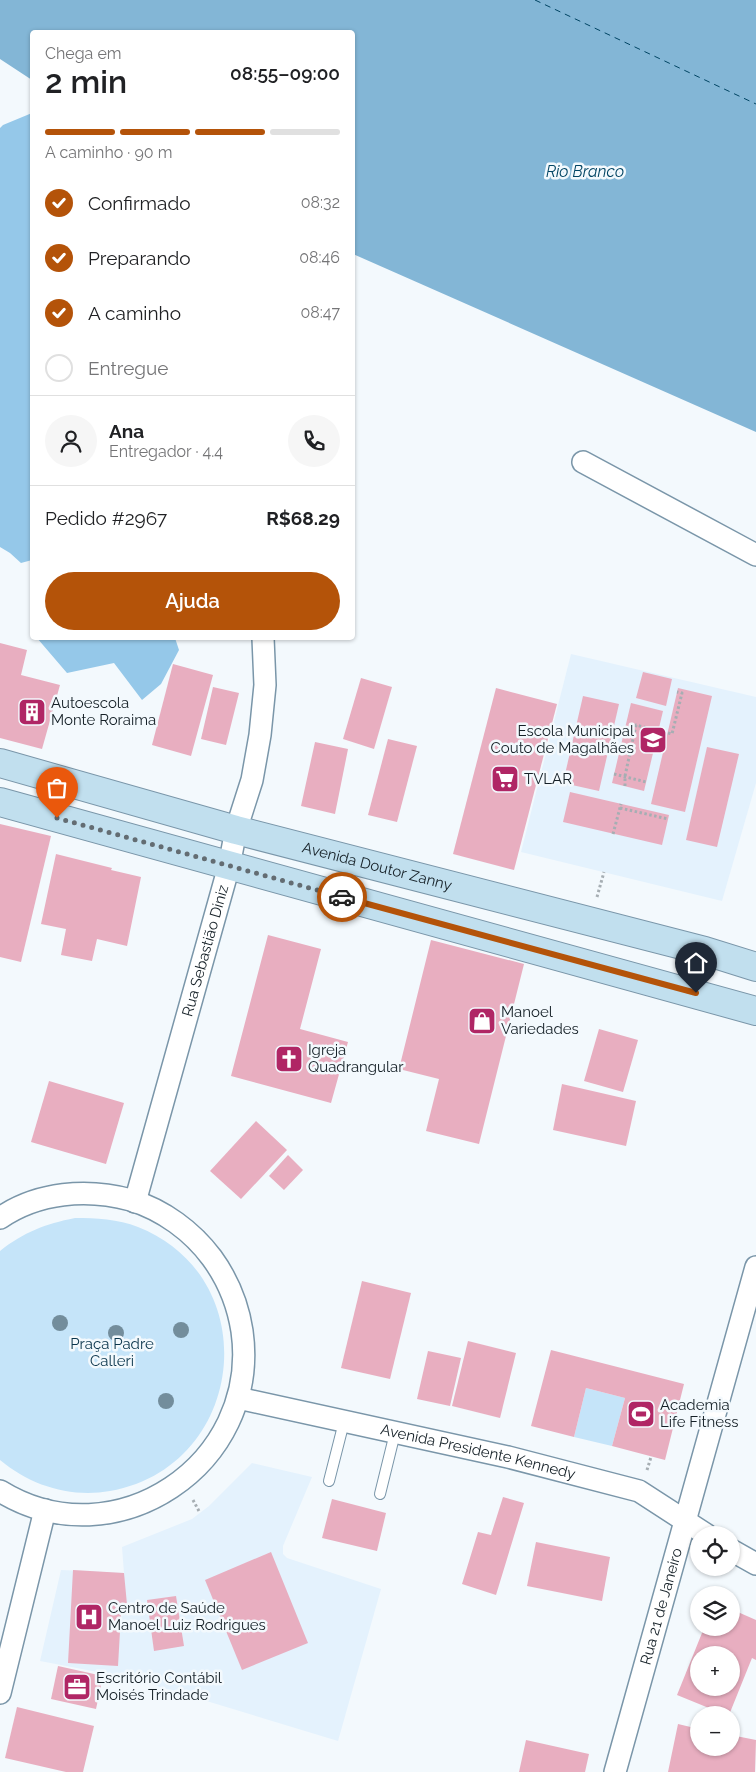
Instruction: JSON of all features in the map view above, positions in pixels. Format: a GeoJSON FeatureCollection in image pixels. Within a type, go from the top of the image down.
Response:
{"type":"FeatureCollection","features":[{"type":"Feature","properties":{"kind":"street"},"geometry":{"type":"LineString","coordinates":[[583,462],[756,555]]}},
{"type":"Feature","properties":{"kind":"street","name":"Rua Sebastião Diniz"},"geometry":{"type":"LineString","coordinates":[[135,1202],[229,866],[236,830],[252,780],[260,735],[265,685],[263,640]]}},
{"type":"Feature","properties":{"kind":"street","name":"Avenida Doutor Zanny"},"geometry":{"type":"LineString","coordinates":[[0,763],[236,830],[705,951],[756,968]]}},
{"type":"Feature","properties":{"kind":"street"},"geometry":{"type":"LineString","coordinates":[[0,802],[715,998],[756,1011]]}},
{"type":"Feature","properties":{"kind":"street"},"geometry":{"type":"LineString","coordinates":[[0,1218],[35,1201],[63,1195],[92,1194],[106,1195],[135,1202],[162,1213],[186,1230],[206,1251],[223,1274],[236,1304],[242,1335],[243,1366],[238,1398],[223,1434],[212,1450],[186,1478],[152,1500],[110,1513],[73,1514],[45,1510],[0,1491]]}},
{"type":"Feature","properties":{"kind":"street","name":"Rua 21 de Janeiro"},"geometry":{"type":"LineString","coordinates":[[615,1772],[756,1267]]}},
{"type":"Feature","properties":{"kind":"street","name":"Avenida Presidente Kennedy"},"geometry":{"type":"LineString","coordinates":[[238,1398],[508,1457],[639,1491],[691,1526]]}},
{"type":"Feature","properties":{"kind":"street"},"geometry":{"type":"LineString","coordinates":[[0,1693],[45,1510]]}},
{"type":"Feature","properties":{"kind":"street"},"geometry":{"type":"LineString","coordinates":[[740,1555],[756,1564]]}},
{"type":"Feature","properties":{"kind":"lane"},"geometry":{"type":"LineString","coordinates":[[329,1481],[344,1422]]}},
{"type":"Feature","properties":{"kind":"lane"},"geometry":{"type":"LineString","coordinates":[[380,1494],[395,1433]]}},
{"type":"Feature","properties":{"kind":"path"},"geometry":{"type":"LineString","coordinates":[[668,733],[672,734],[682,694],[677,692]]}},
{"type":"Feature","properties":{"kind":"path"},"geometry":{"type":"LineString","coordinates":[[626,786],[625,776],[636,725],[658,731]]}},
{"type":"Feature","properties":{"kind":"path"},"geometry":{"type":"LineString","coordinates":[[614,774],[646,782]]}},
{"type":"Feature","properties":{"kind":"path"},"geometry":{"type":"LineString","coordinates":[[613,834],[621,806],[668,819]]}},
{"type":"Feature","properties":{"kind":"shaded area"},"geometry":{"type":"Polygon","coordinates":[[[30,114],[30,561],[21,563],[0,547],[0,128],[30,114]]]}},
{"type":"Feature","properties":{"kind":"shaded area"},"geometry":{"type":"Polygon","coordinates":[[[39,640],[176,640],[179,650],[161,684],[142,700],[114,663],[67,673],[39,640]]]}},
{"type":"Feature","properties":{"kind":"shaded area","name":"Escola Municipal Couto de Magalhães"},"geometry":{"type":"Polygon","coordinates":[[[571,654],[756,697],[756,783],[722,901],[521,852],[571,654]]]}},
{"type":"Feature","properties":{"kind":"shaded area"},"geometry":{"type":"Polygon","coordinates":[[[252,1463],[312,1477],[283,1546],[283,1554],[287,1558],[381,1589],[338,1741],[134,1679],[40,1661],[61,1570],[124,1573],[122,1547],[192,1519],[209,1506],[252,1463]]]}},
{"type":"Feature","properties":{"kind":"green space","name":"Praça Padre Calleri"},"geometry":{"type":"Polygon","coordinates":[[[75,1218],[91,1218],[130,1224],[179,1252],[207,1286],[222,1327],[223,1369],[213,1410],[190,1447],[156,1475],[110,1491],[95,1493],[81,1493],[52,1488],[25,1477],[0,1460],[0,1251],[35,1230],[75,1218]]]}},
{"type":"Feature","properties":{"kind":"green space"},"geometry":{"type":"Polygon","coordinates":[[[586,1388],[625,1398],[612,1446],[574,1437],[586,1388]]]}},
{"type":"Feature","properties":{"kind":"water","name":"Rio Branco"},"geometry":{"type":"Polygon","coordinates":[[[0,0],[756,0],[756,432],[355,255],[355,30],[30,30],[30,79],[0,59],[0,0]]]}},
{"type":"Feature","properties":{"kind":"building","name":"Autoescola Monte Roraima"},"geometry":{"type":"Polygon","coordinates":[[[0,643],[27,650],[21,675],[60,685],[42,749],[0,738],[0,643]]]}},
{"type":"Feature","properties":{"kind":"building"},"geometry":{"type":"Polygon","coordinates":[[[173,664],[213,675],[191,756],[152,745],[173,664]]]}},
{"type":"Feature","properties":{"kind":"building"},"geometry":{"type":"Polygon","coordinates":[[[643,672],[672,679],[666,706],[636,698],[643,672]]]}},
{"type":"Feature","properties":{"kind":"building"},"geometry":{"type":"Polygon","coordinates":[[[361,678],[392,687],[374,749],[343,739],[361,678]]]}},
{"type":"Feature","properties":{"kind":"building"},"geometry":{"type":"Polygon","coordinates":[[[213,687],[239,693],[226,745],[201,739],[213,687]]]}},
{"type":"Feature","properties":{"kind":"building","name":"TVLAR"},"geometry":{"type":"Polygon","coordinates":[[[496,688],[557,704],[514,870],[453,854],[496,688]]]}},
{"type":"Feature","properties":{"kind":"building"},"geometry":{"type":"Polygon","coordinates":[[[678,688],[712,696],[685,812],[651,804],[678,688]]]}},
{"type":"Feature","properties":{"kind":"building"},"geometry":{"type":"Polygon","coordinates":[[[583,696],[619,704],[599,791],[563,783],[583,696]]]}},
{"type":"Feature","properties":{"kind":"building"},"geometry":{"type":"Polygon","coordinates":[[[631,703],[663,711],[644,791],[612,783],[631,703]]]}},
{"type":"Feature","properties":{"kind":"building"},"geometry":{"type":"Polygon","coordinates":[[[388,739],[417,746],[397,822],[368,815],[388,739]]]}},
{"type":"Feature","properties":{"kind":"building"},"geometry":{"type":"Polygon","coordinates":[[[315,742],[348,749],[335,814],[301,806],[315,742]]]}},
{"type":"Feature","properties":{"kind":"building"},"geometry":{"type":"Polygon","coordinates":[[[707,747],[739,754],[717,847],[686,840],[707,747]]]}},
{"type":"Feature","properties":{"kind":"building"},"geometry":{"type":"Polygon","coordinates":[[[570,792],[669,815],[662,845],[563,822],[570,792]]]}},
{"type":"Feature","properties":{"kind":"building"},"geometry":{"type":"Polygon","coordinates":[[[0,824],[51,836],[21,962],[0,957],[0,824]]]}},
{"type":"Feature","properties":{"kind":"building"},"geometry":{"type":"Polygon","coordinates":[[[56,854],[141,877],[127,946],[97,939],[92,961],[61,955],[66,929],[41,924],[56,854]]]}},
{"type":"Feature","properties":{"kind":"building"},"geometry":{"type":"Polygon","coordinates":[[[268,935],[321,949],[300,1029],[348,1042],[331,1103],[231,1076],[268,935]]]}},
{"type":"Feature","properties":{"kind":"building","name":"Manoel Variedades"},"geometry":{"type":"Polygon","coordinates":[[[431,940],[524,964],[479,1144],[426,1131],[439,1079],[399,1069],[431,940]]]}},
{"type":"Feature","properties":{"kind":"building"},"geometry":{"type":"Polygon","coordinates":[[[599,1029],[638,1040],[623,1092],[584,1081],[599,1029]]]}},
{"type":"Feature","properties":{"kind":"building"},"geometry":{"type":"Polygon","coordinates":[[[49,1081],[124,1103],[106,1164],[31,1142],[49,1081]]]}},
{"type":"Feature","properties":{"kind":"building"},"geometry":{"type":"Polygon","coordinates":[[[562,1084],[636,1101],[626,1146],[553,1130],[562,1084]]]}},
{"type":"Feature","properties":{"kind":"building"},"geometry":{"type":"Polygon","coordinates":[[[256,1121],[287,1150],[241,1199],[210,1171],[256,1121]]]}},
{"type":"Feature","properties":{"kind":"building"},"geometry":{"type":"Polygon","coordinates":[[[288,1155],[303,1170],[284,1190],[269,1176],[288,1155]]]}},
{"type":"Feature","properties":{"kind":"building"},"geometry":{"type":"Polygon","coordinates":[[[362,1281],[411,1293],[390,1379],[341,1368],[362,1281]]]}},
{"type":"Feature","properties":{"kind":"building"},"geometry":{"type":"Polygon","coordinates":[[[468,1341],[516,1353],[500,1418],[452,1406],[468,1341]]]}},
{"type":"Feature","properties":{"kind":"building"},"geometry":{"type":"Polygon","coordinates":[[[551,1350],[684,1384],[665,1460],[612,1446],[625,1398],[586,1388],[574,1437],[531,1426],[551,1350]]]}},
{"type":"Feature","properties":{"kind":"building"},"geometry":{"type":"Polygon","coordinates":[[[428,1351],[461,1358],[450,1406],[417,1399],[428,1351]]]}},
{"type":"Feature","properties":{"kind":"building"},"geometry":{"type":"Polygon","coordinates":[[[503,1497],[524,1503],[496,1595],[462,1584],[478,1532],[491,1535],[503,1497]]]}},
{"type":"Feature","properties":{"kind":"building"},"geometry":{"type":"Polygon","coordinates":[[[332,1499],[386,1513],[377,1551],[322,1538],[332,1499]]]}},
{"type":"Feature","properties":{"kind":"building"},"geometry":{"type":"Polygon","coordinates":[[[536,1542],[610,1557],[602,1601],[527,1586],[536,1542]]]}},
{"type":"Feature","properties":{"kind":"building"},"geometry":{"type":"Polygon","coordinates":[[[271,1552],[308,1643],[242,1670],[205,1580],[271,1552]]]}},
{"type":"Feature","properties":{"kind":"building","name":"Centro de Saúde Manoel Luiz Rodrigues"},"geometry":{"type":"Polygon","coordinates":[[[73,1570],[124,1573],[128,1615],[121,1614],[118,1666],[68,1663],[73,1570]]]}},
{"type":"Feature","properties":{"kind":"building"},"geometry":{"type":"Polygon","coordinates":[[[176,1596],[184,1646],[154,1651],[147,1600],[176,1596]]]}},
{"type":"Feature","properties":{"kind":"building"},"geometry":{"type":"Polygon","coordinates":[[[740,1613],[756,1620],[756,1660],[752,1658],[740,1688],[740,1646],[697,1646],[701,1636],[740,1636],[740,1613]]]}},
{"type":"Feature","properties":{"kind":"building"},"geometry":{"type":"Polygon","coordinates":[[[690,1663],[690,1696],[737,1696],[733,1706],[704,1706],[677,1695],[690,1663]]]}},
{"type":"Feature","properties":{"kind":"building","name":"Escritório Contábil Moisés Trindade"},"geometry":{"type":"Polygon","coordinates":[[[58,1666],[103,1676],[96,1709],[51,1699],[58,1666]]]}},
{"type":"Feature","properties":{"kind":"building"},"geometry":{"type":"Polygon","coordinates":[[[17,1707],[94,1726],[83,1772],[66,1772],[5,1758],[17,1707]]]}},
{"type":"Feature","properties":{"kind":"building"},"geometry":{"type":"Polygon","coordinates":[[[678,1724],[690,1727],[690,1756],[740,1756],[740,1737],[756,1740],[755,1772],[668,1772],[678,1724]]]}},
{"type":"Feature","properties":{"kind":"building"},"geometry":{"type":"Polygon","coordinates":[[[526,1740],[589,1754],[585,1772],[519,1772],[526,1740]]]}},
{"type":"Feature","properties":{"kind":"ferry route"},"geometry":{"type":"LineString","coordinates":[[535,0],[756,104]]}},
{"type":"Feature","properties":{"kind":"way so far"},"geometry":{"type":"LineString","coordinates":[[57,818],[342,897]]}},
{"type":"Feature","properties":{"kind":"place","name":"Autoescola Monte Roraima"},"geometry":{"type":"Point","coordinates":[32,712]}},
{"type":"Feature","properties":{"kind":"place","name":"Escola Municipal Couto de Magalhães"},"geometry":{"type":"Point","coordinates":[653,740]}},
{"type":"Feature","properties":{"kind":"place","name":"TVLAR"},"geometry":{"type":"Point","coordinates":[505,779]}},
{"type":"Feature","properties":{"kind":"place","name":"Manoel Variedades"},"geometry":{"type":"Point","coordinates":[482,1021]}},
{"type":"Feature","properties":{"kind":"place","name":"Igreja Quadrangular"},"geometry":{"type":"Point","coordinates":[289,1059]}},
{"type":"Feature","properties":{"kind":"place","name":"Academia Life Fitness"},"geometry":{"type":"Point","coordinates":[641,1414]}},
{"type":"Feature","properties":{"kind":"place","name":"Centro de Saúde Manoel Luiz Rodrigues"},"geometry":{"type":"Point","coordinates":[89,1617]}},
{"type":"Feature","properties":{"kind":"place","name":"Escritório Contábil Moisés Trindade"},"geometry":{"type":"Point","coordinates":[77,1687]}},
{"type":"Feature","properties":{"kind":"route"},"geometry":{"type":"LineString","coordinates":[[342,897],[696,993]]}}]}
